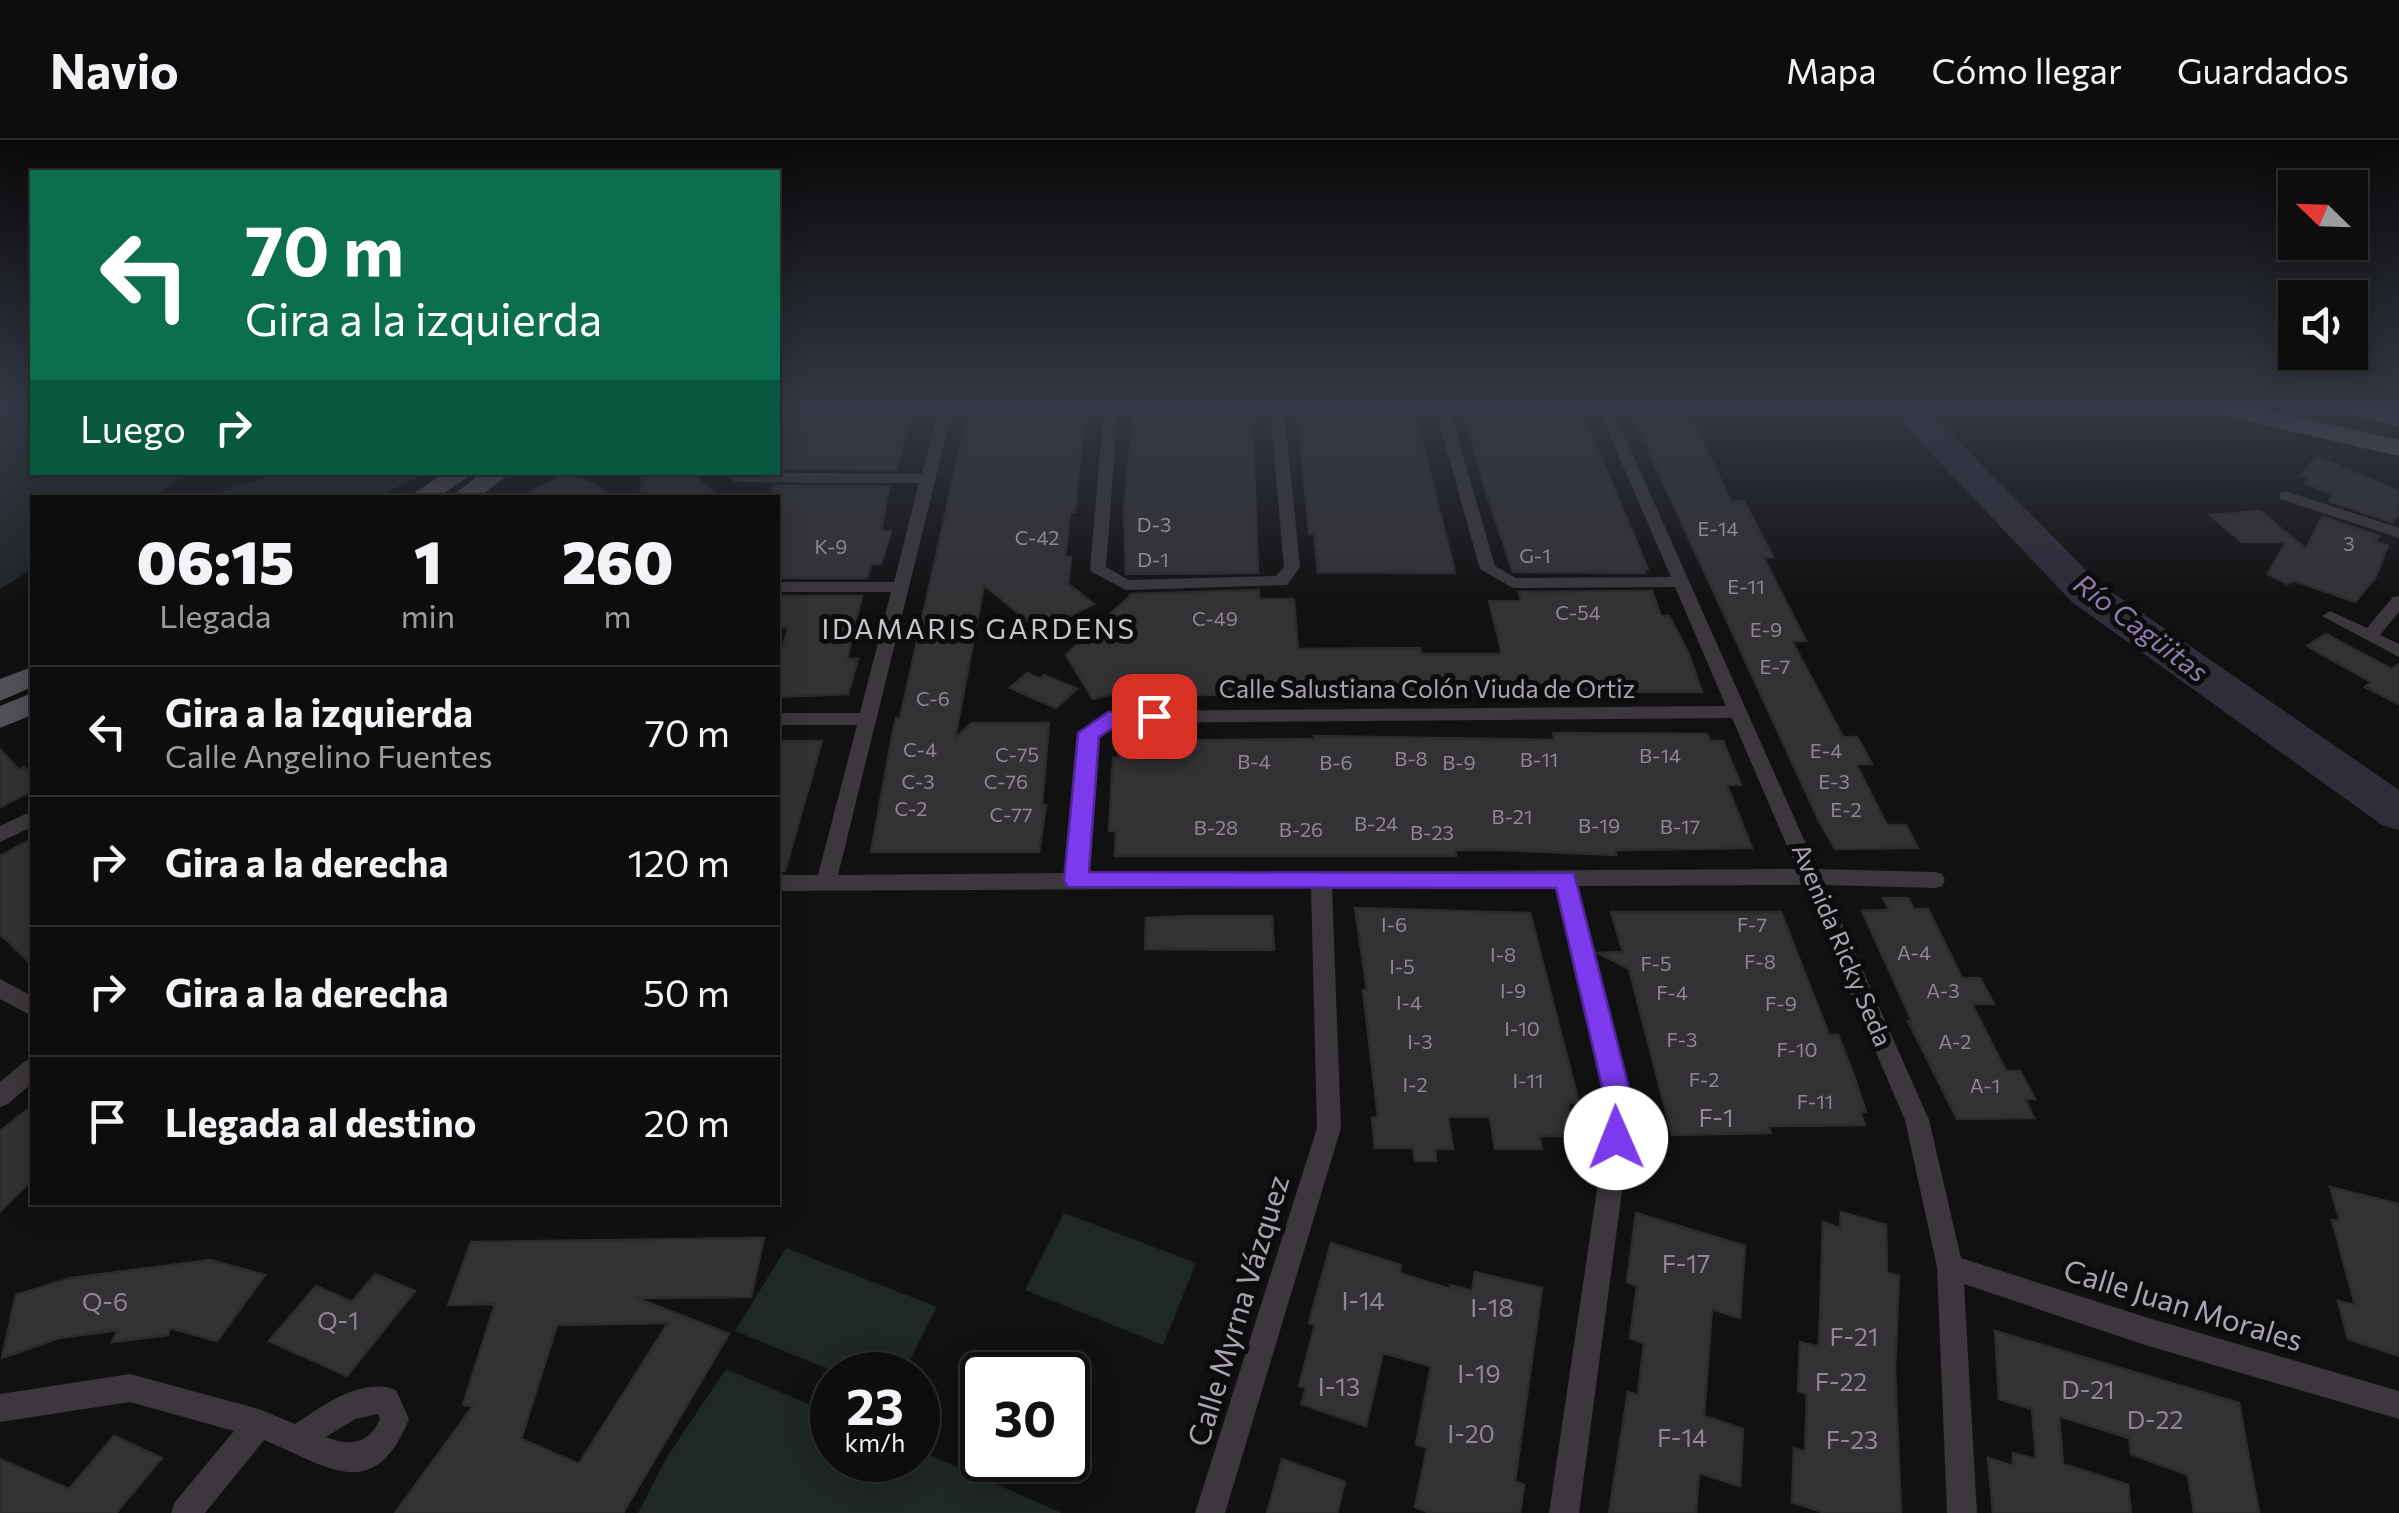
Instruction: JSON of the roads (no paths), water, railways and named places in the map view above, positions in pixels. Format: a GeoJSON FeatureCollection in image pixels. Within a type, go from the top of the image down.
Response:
{"type":"FeatureCollection","features":[{"type":"Feature","properties":{"kind":"main road"},"geometry":{"type":"LineString","coordinates":[[424,495],[458,475]]}},
{"type":"Feature","properties":{"kind":"main road"},"geometry":{"type":"LineString","coordinates":[[466,495],[496,475]]}},
{"type":"Feature","properties":{"kind":"main road"},"geometry":{"type":"LineString","coordinates":[[0,691],[30,677]]}},
{"type":"Feature","properties":{"kind":"main road"},"geometry":{"type":"LineString","coordinates":[[0,718],[30,704]]}},
{"type":"Feature","properties":{"kind":"street"},"geometry":{"type":"LineString","coordinates":[[826,882],[930,472]]}},
{"type":"Feature","properties":{"kind":"street"},"geometry":{"type":"LineString","coordinates":[[1106,472],[1098,569],[1126,584],[1281,580],[1292,567],[1284,472]]}},
{"type":"Feature","properties":{"kind":"street"},"geometry":{"type":"LineString","coordinates":[[1460,472],[1488,570],[1513,583],[1682,582]]}},
{"type":"Feature","properties":{"kind":"street","name":"Avenida Ricky Seda"},"geometry":{"type":"LineString","coordinates":[[1633,472],[1917,1120],[1950,1268],[1962,1513]]}},
{"type":"Feature","properties":{"kind":"street"},"geometry":{"type":"LineString","coordinates":[[733,475],[928,479]]}},
{"type":"Feature","properties":{"kind":"street"},"geometry":{"type":"LineString","coordinates":[[2285,496],[2399,532]]}},
{"type":"Feature","properties":{"kind":"street"},"geometry":{"type":"LineString","coordinates":[[780,586],[900,587]]}},
{"type":"Feature","properties":{"kind":"street"},"geometry":{"type":"LineString","coordinates":[[2370,636],[2399,600]]}},
{"type":"Feature","properties":{"kind":"street"},"geometry":{"type":"LineString","coordinates":[[2330,616],[2399,651]]}},
{"type":"Feature","properties":{"kind":"street","name":"Calle Salustiana Colón Viuda de Ortiz"},"geometry":{"type":"LineString","coordinates":[[1076,881],[1089,733],[1115,717],[1739,712]]}},
{"type":"Feature","properties":{"kind":"street"},"geometry":{"type":"LineString","coordinates":[[780,719],[869,719]]}},
{"type":"Feature","properties":{"kind":"street"},"geometry":{"type":"LineString","coordinates":[[0,835],[30,819]]}},
{"type":"Feature","properties":{"kind":"street","name":"Calle Myrna Vázquez"},"geometry":{"type":"LineString","coordinates":[[1210,1513],[1330,1128],[1321,880]]}},
{"type":"Feature","properties":{"kind":"street"},"geometry":{"type":"LineString","coordinates":[[1564,1513],[1621,1108],[1565,880]]}},
{"type":"Feature","properties":{"kind":"street"},"geometry":{"type":"LineString","coordinates":[[780,883],[1935,880]]}},
{"type":"Feature","properties":{"kind":"street"},"geometry":{"type":"LineString","coordinates":[[0,988],[30,1006]]}},
{"type":"Feature","properties":{"kind":"street"},"geometry":{"type":"LineString","coordinates":[[0,1098],[30,1071]]}},
{"type":"Feature","properties":{"kind":"street","name":"Calle Juan Morales"},"geometry":{"type":"LineString","coordinates":[[1950,1268],[2145,1331],[2399,1405]]}},
{"type":"Feature","properties":{"kind":"street"},"geometry":{"type":"LineString","coordinates":[[0,1408],[130,1388],[259,1423],[299,1438]]}},
{"type":"Feature","properties":{"kind":"street"},"geometry":{"type":"LineString","coordinates":[[186,1513],[259,1423]]}},
{"type":"Feature","properties":{"kind":"waterway","name":"Río Cagüitas"},"geometry":{"type":"LineString","coordinates":[[1969,472],[2086,593],[2399,813]]}},
{"type":"Feature","properties":{"kind":"district","name":"IDAMARIS GARDENS"},"geometry":{"type":"Point","coordinates":[979,629]}}]}
